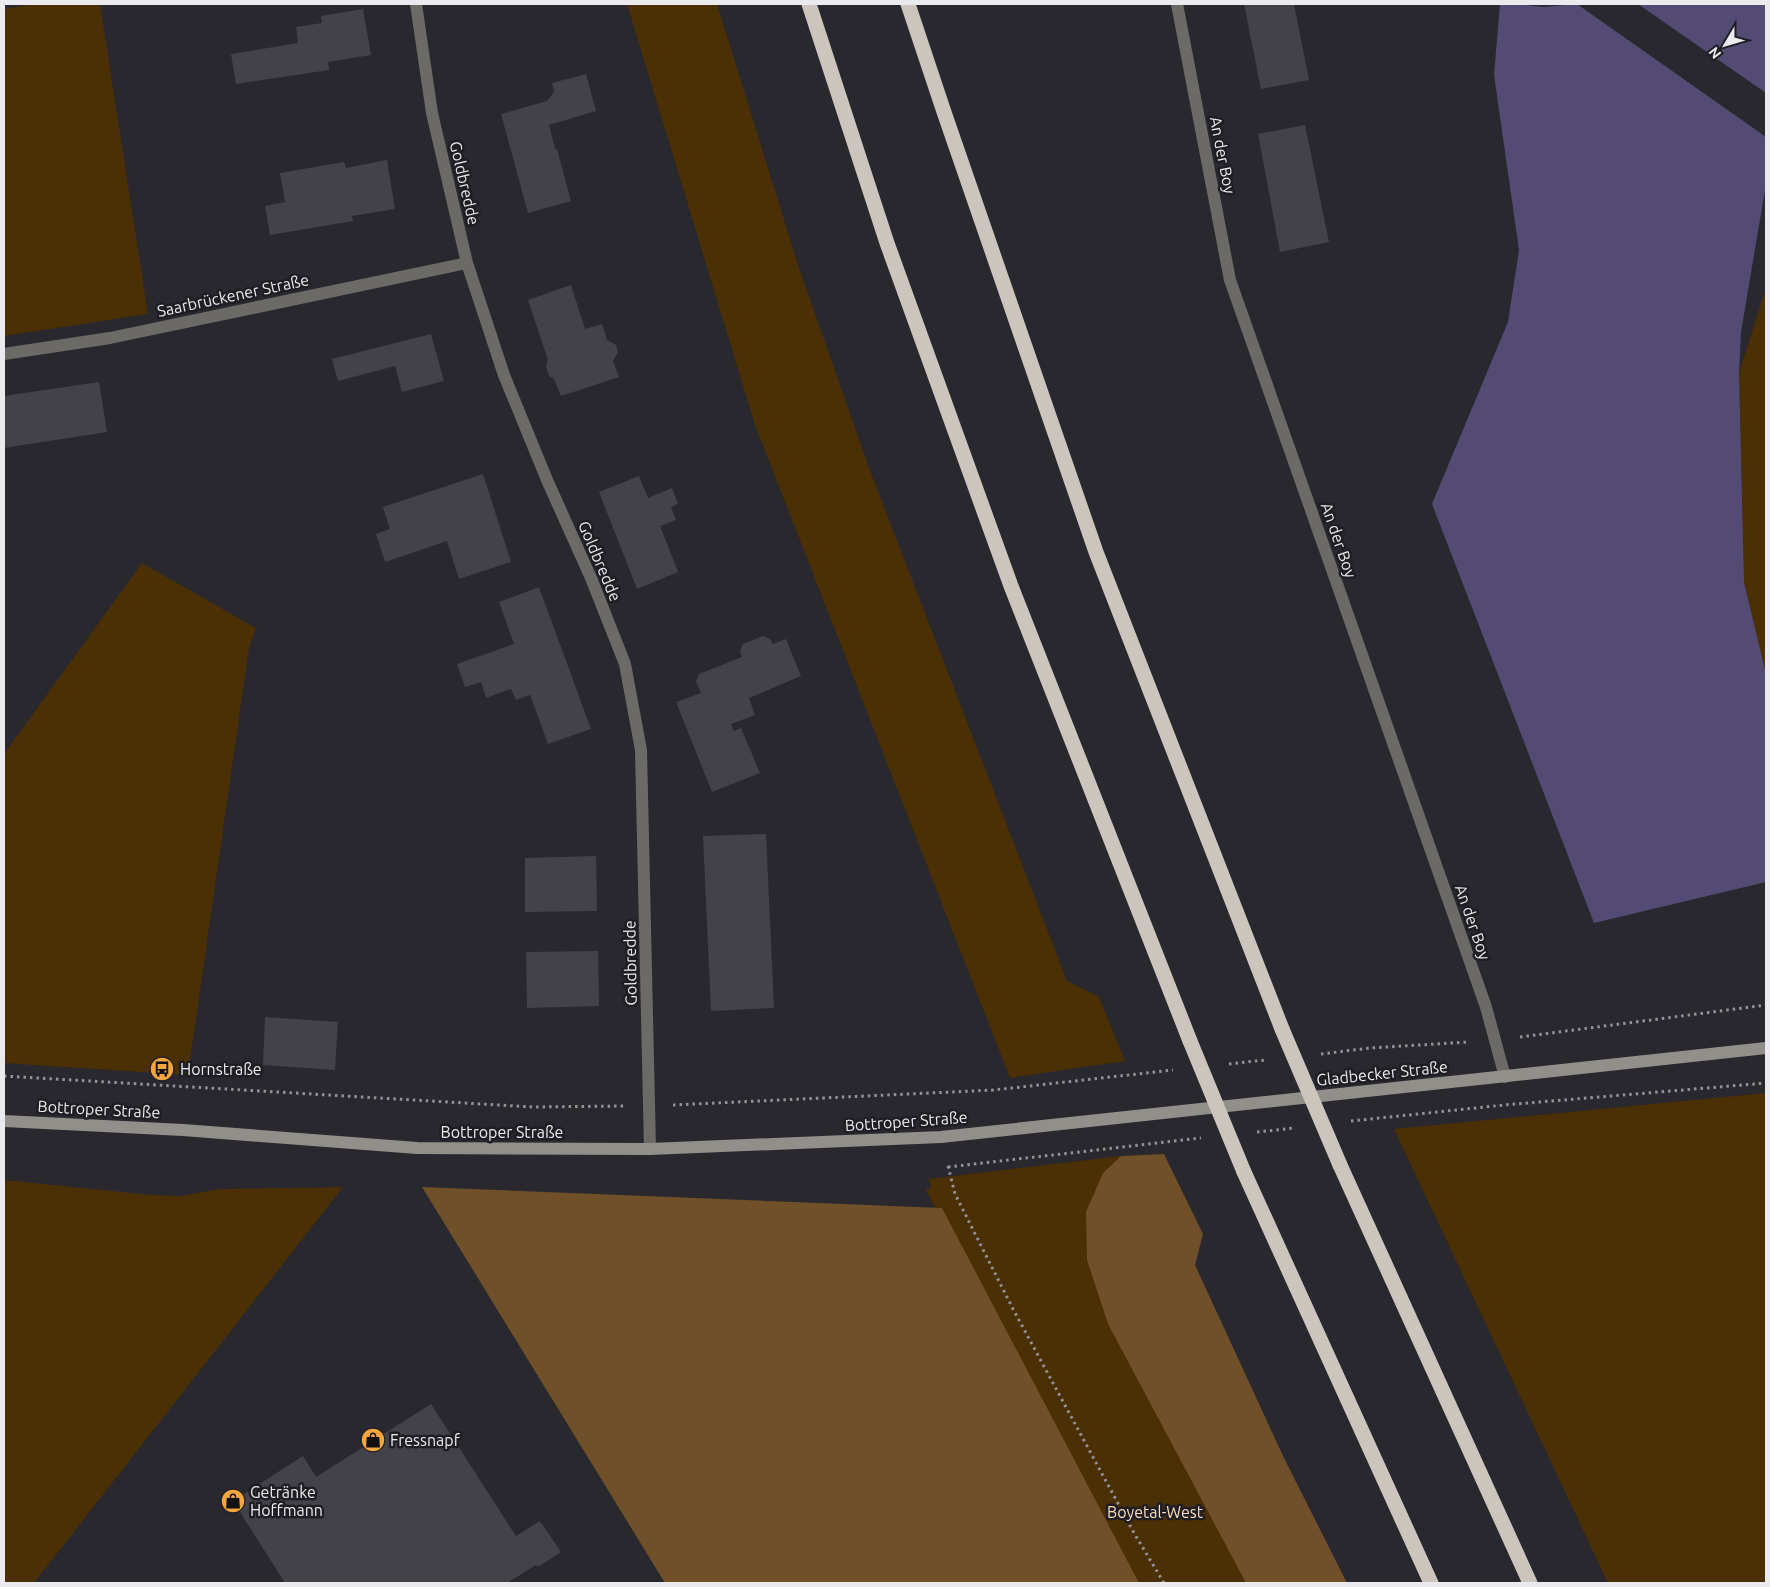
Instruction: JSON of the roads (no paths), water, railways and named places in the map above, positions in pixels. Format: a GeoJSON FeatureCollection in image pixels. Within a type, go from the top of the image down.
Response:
{"type":"FeatureCollection","features":[{"type":"Feature","properties":{"kind":"highway"},"geometry":{"type":"LineString","coordinates":[[809,4],[888,243],[1011,586],[1190,1041],[1244,1172],[1431,1583]]}},
{"type":"Feature","properties":{"kind":"highway"},"geometry":{"type":"LineString","coordinates":[[908,4],[1096,552],[1282,1029],[1340,1165],[1530,1583]]}},
{"type":"Feature","properties":{"kind":"main road","name":"Gladbecker Straße"},"geometry":{"type":"LineString","coordinates":[[1001,1130],[1766,1048]]}},
{"type":"Feature","properties":{"kind":"main road","name":"Bottroper Straße"},"geometry":{"type":"LineString","coordinates":[[4,1121],[183,1130],[417,1148],[650,1149],[942,1137],[1001,1130]]}},
{"type":"Feature","properties":{"kind":"street","name":"Goldbredde"},"geometry":{"type":"LineString","coordinates":[[416,4],[432,113],[467,263],[504,375],[547,480],[591,578],[625,664],[641,750],[650,1149]]}},
{"type":"Feature","properties":{"kind":"street","name":"An der Boy"},"geometry":{"type":"LineString","coordinates":[[1177,4],[1230,280],[1486,1007],[1505,1077]]}},
{"type":"Feature","properties":{"kind":"street","name":"Saarbrückener Straße"},"geometry":{"type":"LineString","coordinates":[[4,354],[110,338],[467,263]]}},
{"type":"Feature","properties":{"kind":"place","name":"Hornstraße"},"geometry":{"type":"Point","coordinates":[162,1069]}},
{"type":"Feature","properties":{"kind":"place","name":"Fressnapf"},"geometry":{"type":"Point","coordinates":[373,1440]}},
{"type":"Feature","properties":{"kind":"place","name":"Getränke Hoffmann"},"geometry":{"type":"Point","coordinates":[233,1501]}},
{"type":"Feature","properties":{"kind":"park label","name":"Boyetal-West"},"geometry":{"type":"Point","coordinates":[1155,1512]}}]}
